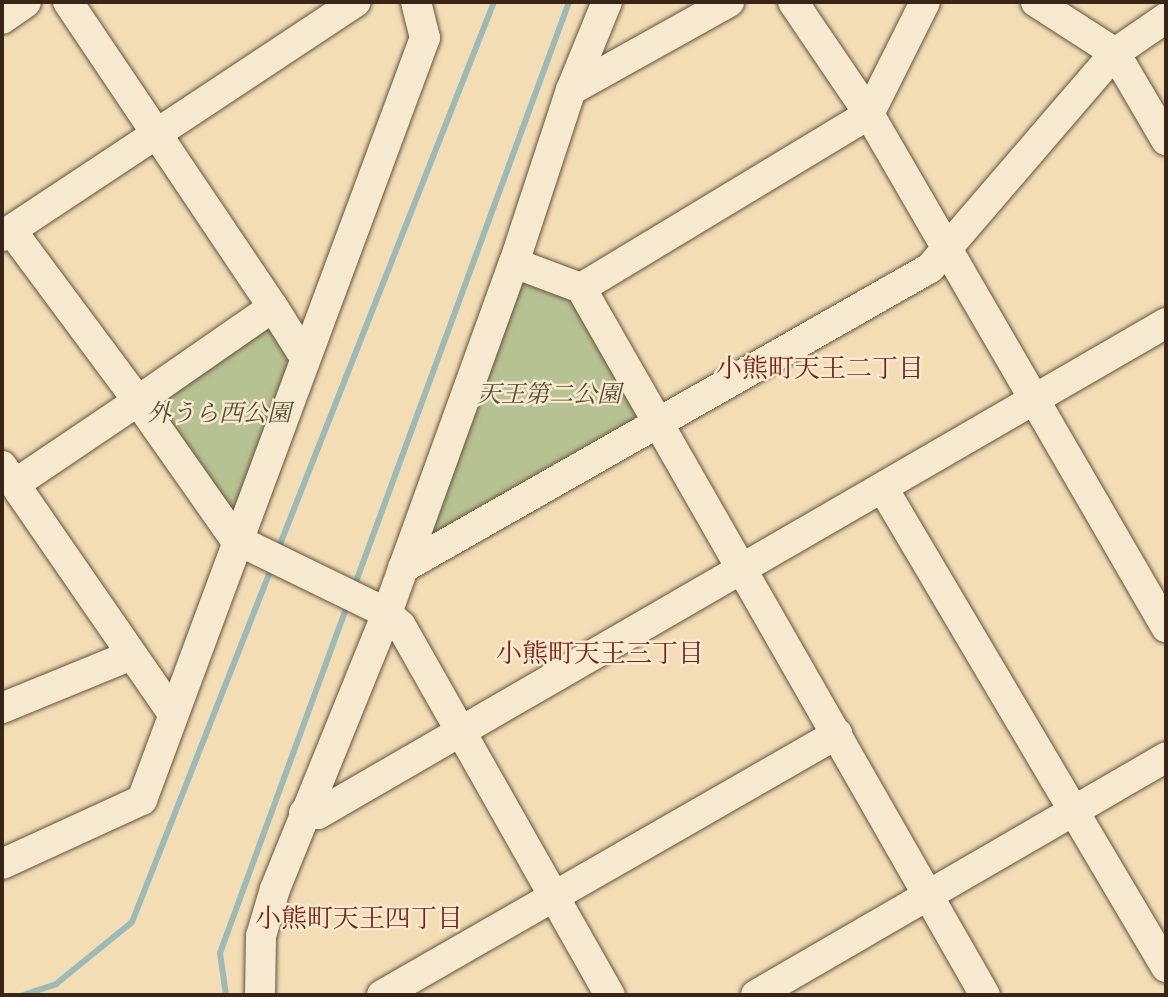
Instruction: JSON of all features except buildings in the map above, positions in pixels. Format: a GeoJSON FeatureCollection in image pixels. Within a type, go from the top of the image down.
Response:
{"type":"FeatureCollection","features":[{"type":"Feature","properties":{"kind":"street"},"geometry":{"type":"LineString","coordinates":[[2,19],[26,2]]}},
{"type":"Feature","properties":{"kind":"street"},"geometry":{"type":"LineString","coordinates":[[68,2],[158,133],[304,356]]}},
{"type":"Feature","properties":{"kind":"street"},"geometry":{"type":"LineString","coordinates":[[355,2],[7,233],[244,543],[387,613],[401,626],[458,734],[610,995]]}},
{"type":"Feature","properties":{"kind":"street"},"geometry":{"type":"LineString","coordinates":[[2,864],[142,800],[172,712],[244,543],[304,356],[425,38],[416,2]]}},
{"type":"Feature","properties":{"kind":"street"},"geometry":{"type":"LineString","coordinates":[[260,995],[261,936],[304,813],[387,613],[514,263],[571,90],[607,2]]}},
{"type":"Feature","properties":{"kind":"street"},"geometry":{"type":"LineString","coordinates":[[571,90],[729,2]]}},
{"type":"Feature","properties":{"kind":"street"},"geometry":{"type":"LineString","coordinates":[[793,2],[869,114],[1166,626]]}},
{"type":"Feature","properties":{"kind":"street"},"geometry":{"type":"LineString","coordinates":[[581,288],[869,114],[925,2]]}},
{"type":"Feature","properties":{"kind":"street"},"geometry":{"type":"LineString","coordinates":[[1036,2],[1115,53],[1166,140]]}},
{"type":"Feature","properties":{"kind":"street"},"geometry":{"type":"LineString","coordinates":[[403,568],[656,427],[930,268],[1115,53],[1166,18]]}},
{"type":"Feature","properties":{"kind":"street"},"geometry":{"type":"LineString","coordinates":[[514,263],[581,288],[656,427],[985,995]]}},
{"type":"Feature","properties":{"kind":"street"},"geometry":{"type":"LineString","coordinates":[[172,712],[8,475],[138,401],[273,307]]}},
{"type":"Feature","properties":{"kind":"street"},"geometry":{"type":"LineString","coordinates":[[304,813],[318,814],[1037,402],[1166,323]]}},
{"type":"Feature","properties":{"kind":"street"},"geometry":{"type":"LineString","coordinates":[[884,490],[1076,809],[1166,967]]}},
{"type":"Feature","properties":{"kind":"street"},"geometry":{"type":"LineString","coordinates":[[2,708],[131,655]]}},
{"type":"Feature","properties":{"kind":"street"},"geometry":{"type":"LineString","coordinates":[[382,995],[836,734]]}},
{"type":"Feature","properties":{"kind":"street"},"geometry":{"type":"LineString","coordinates":[[756,995],[1166,757]]}},
{"type":"Feature","properties":{"kind":"green space","name":"天王第二公園"},"geometry":{"type":"Polygon","coordinates":[[[518,270],[577,293],[649,425],[410,563],[518,270]]]}},
{"type":"Feature","properties":{"kind":"green space","name":"外うら西公園"},"geometry":{"type":"Polygon","coordinates":[[[271,313],[297,354],[234,530],[144,401],[271,313]]]}},
{"type":"Feature","properties":{"kind":"waterway"},"geometry":{"type":"LineString","coordinates":[[277,552],[494,2]]}},
{"type":"Feature","properties":{"kind":"waterway"},"geometry":{"type":"LineString","coordinates":[[354,587],[569,2]]}},
{"type":"Feature","properties":{"kind":"waterway"},"geometry":{"type":"LineString","coordinates":[[23,995],[56,984],[132,922],[272,566]]}},
{"type":"Feature","properties":{"kind":"waterway"},"geometry":{"type":"LineString","coordinates":[[226,995],[220,953],[348,604]]}},
{"type":"Feature","properties":{"kind":"district","name":"小熊町天王二丁目"},"geometry":{"type":"Point","coordinates":[820,371]}},
{"type":"Feature","properties":{"kind":"district","name":"小熊町天王三丁目"},"geometry":{"type":"Point","coordinates":[600,656]}},
{"type":"Feature","properties":{"kind":"district","name":"小熊町天王四丁目"},"geometry":{"type":"Point","coordinates":[359,921]}}]}
